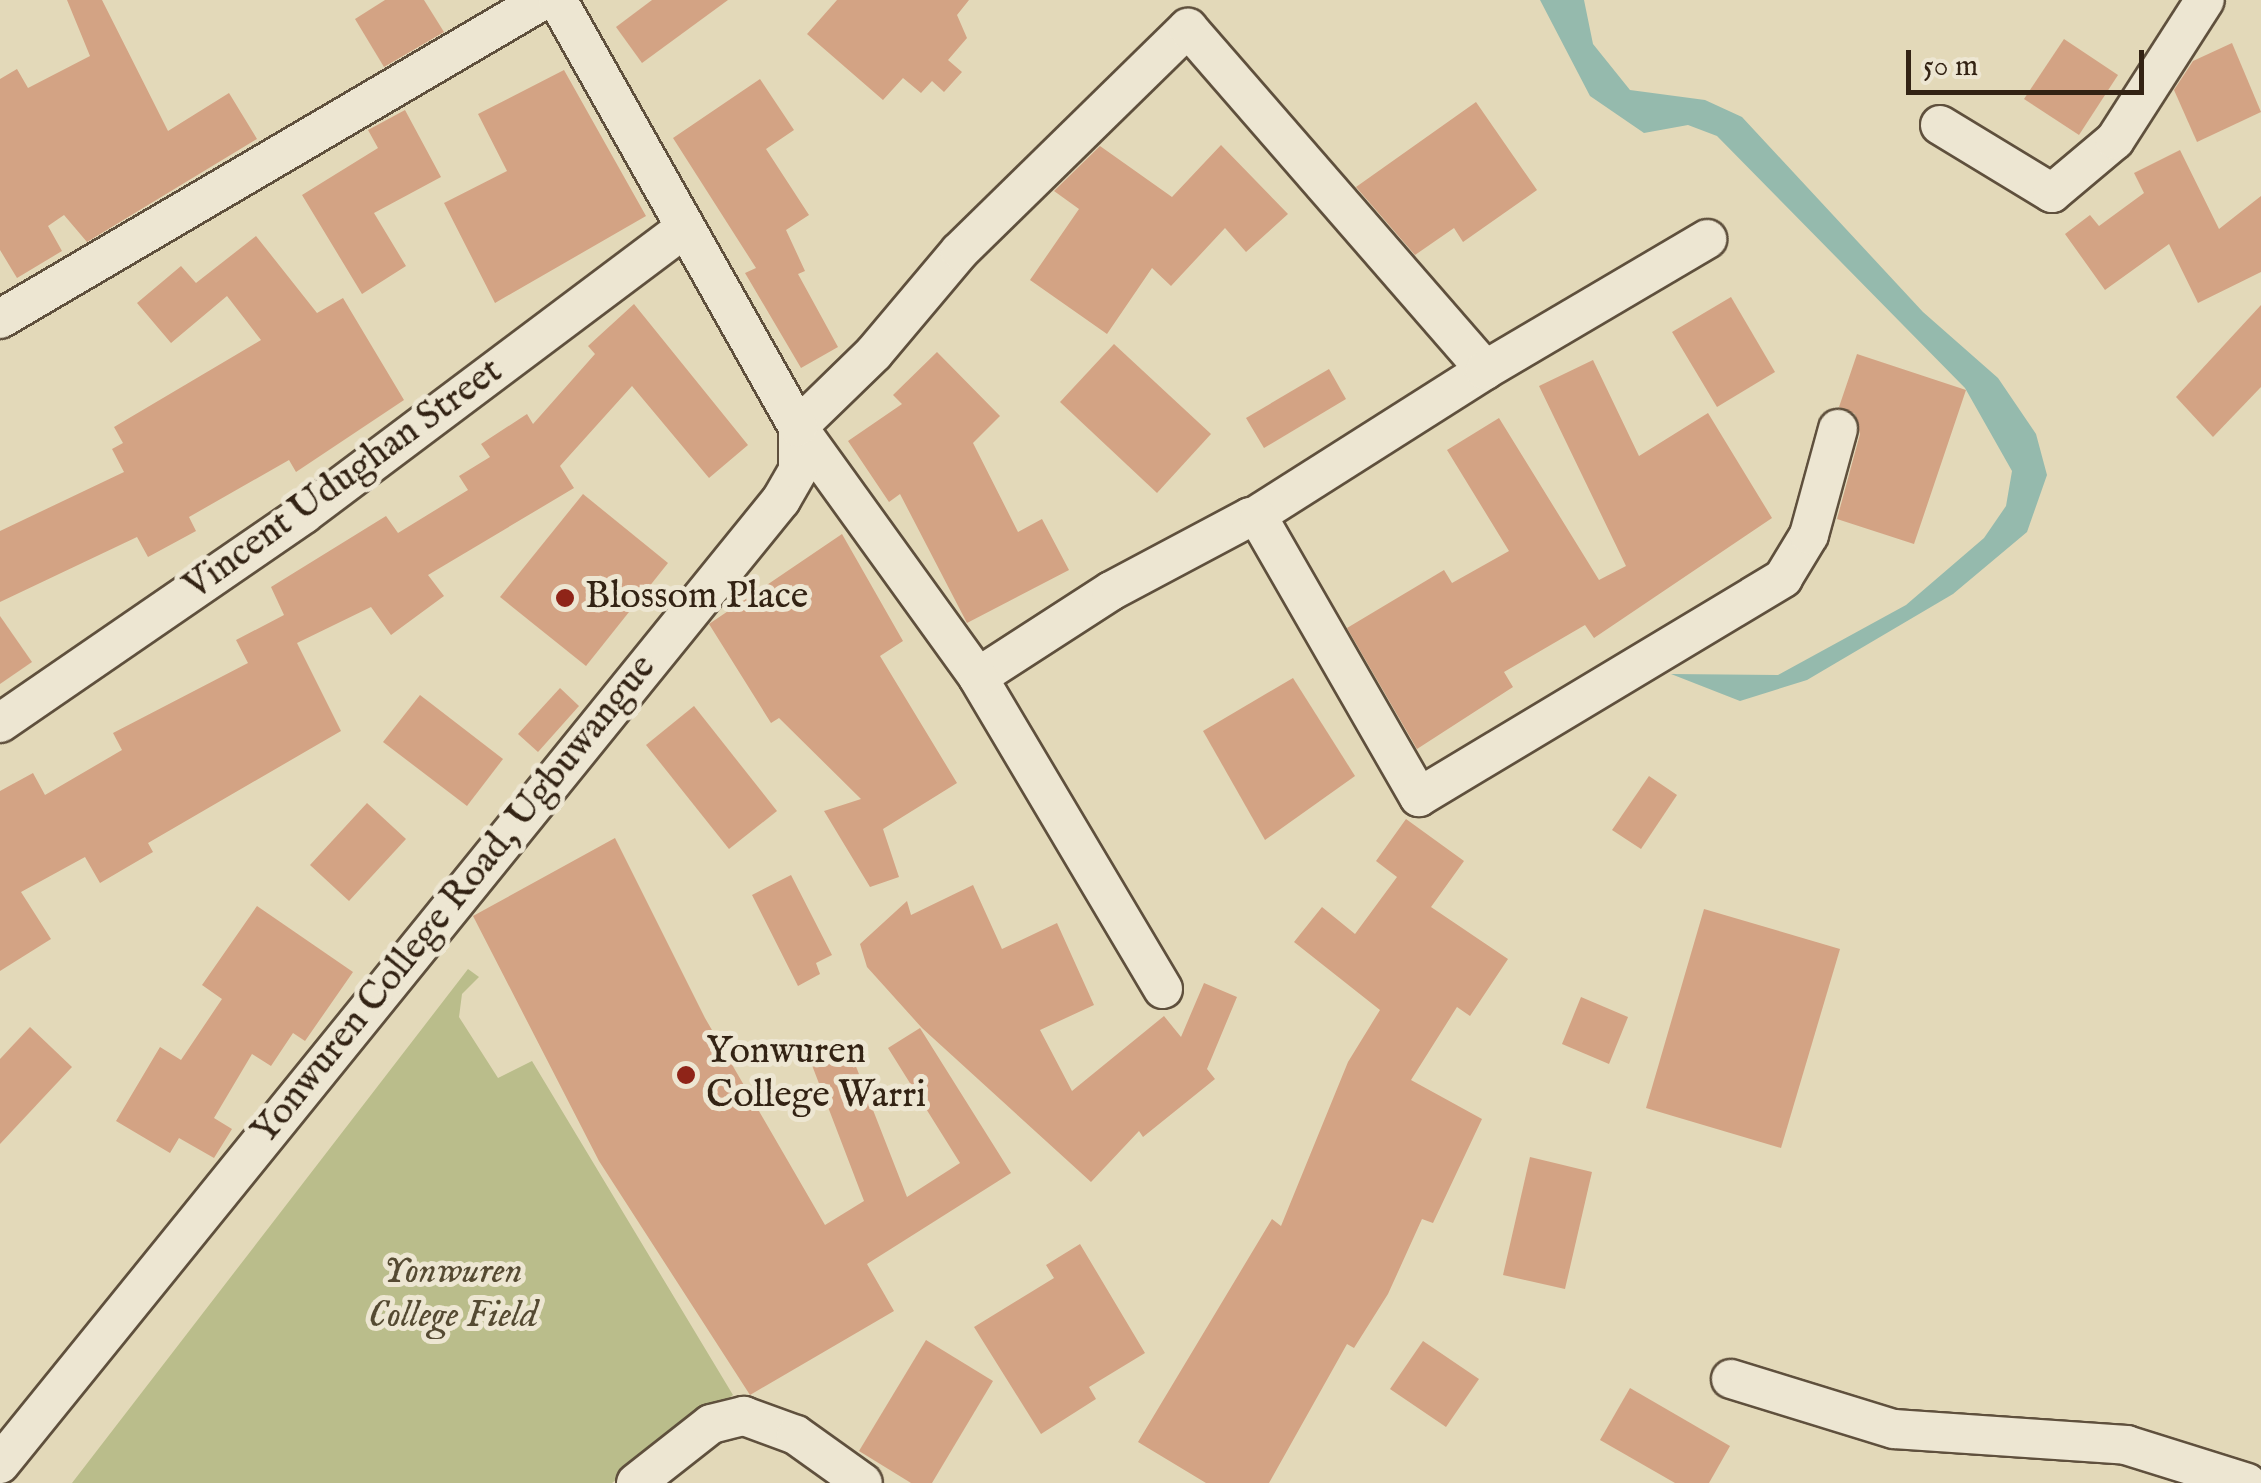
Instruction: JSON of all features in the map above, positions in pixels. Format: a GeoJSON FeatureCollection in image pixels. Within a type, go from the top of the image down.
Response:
{"type":"FeatureCollection","features":[{"type":"Feature","properties":{"kind":"street"},"geometry":{"type":"LineString","coordinates":[[0,319],[542,0]]}},
{"type":"Feature","properties":{"kind":"street"},"geometry":{"type":"LineString","coordinates":[[557,0],[683,229],[798,426],[978,678],[1163,988]]}},
{"type":"Feature","properties":{"kind":"street"},"geometry":{"type":"LineString","coordinates":[[1940,126],[2052,193],[2116,140],[2205,0]]}},
{"type":"Feature","properties":{"kind":"street"},"geometry":{"type":"LineString","coordinates":[[798,426],[874,353],[960,251],[1188,28],[1485,370]]}},
{"type":"Feature","properties":{"kind":"street","name":"Vincent Udughan Street"},"geometry":{"type":"LineString","coordinates":[[0,723],[304,514],[683,229]]}},
{"type":"Feature","properties":{"kind":"street"},"geometry":{"type":"LineString","coordinates":[[978,678],[1028,638],[1252,518],[1485,370],[1708,239]]}},
{"type":"Feature","properties":{"kind":"street","name":"Yonwuren College Road, Ugbuwangue"},"geometry":{"type":"LineString","coordinates":[[0,1464],[781,500],[798,470],[798,426]]}},
{"type":"Feature","properties":{"kind":"street"},"geometry":{"type":"LineString","coordinates":[[1252,518],[1419,797],[1782,578],[1804,549],[1838,429]]}},
{"type":"Feature","properties":{"kind":"street"},"geometry":{"type":"LineString","coordinates":[[1731,1379],[1894,1429],[2126,1445],[2247,1483]]}},
{"type":"Feature","properties":{"kind":"street"},"geometry":{"type":"LineString","coordinates":[[636,1483],[712,1424],[744,1416],[796,1434],[863,1483]]}},
{"type":"Feature","properties":{"kind":"green space","name":"Yonwuren College Field"},"geometry":{"type":"Polygon","coordinates":[[[468,969],[479,977],[462,994],[459,1017],[498,1078],[532,1061],[733,1395],[612,1483],[72,1483],[468,969]]]}},
{"type":"Feature","properties":{"kind":"water"},"geometry":{"type":"Polygon","coordinates":[[[1540,0],[1584,0],[1593,44],[1630,90],[1705,100],[1742,117],[1923,312],[1998,378],[2036,434],[2047,475],[2027,532],[1953,594],[1807,680],[1740,701],[1671,674],[1778,675],[1906,605],[1984,538],[2006,506],[2012,471],[1965,388],[1717,136],[1688,125],[1644,133],[1590,96],[1540,0]]]}},
{"type":"Feature","properties":{"kind":"building"},"geometry":{"type":"Polygon","coordinates":[[[67,0],[102,0],[168,131],[229,93],[257,139],[87,242],[64,215],[48,226],[62,251],[17,278],[0,250],[0,79],[17,69],[28,88],[90,56],[67,0]]]}},
{"type":"Feature","properties":{"kind":"building"},"geometry":{"type":"Polygon","coordinates":[[[385,0],[424,0],[444,32],[384,67],[355,19],[385,0]]]}},
{"type":"Feature","properties":{"kind":"building"},"geometry":{"type":"Polygon","coordinates":[[[652,0],[728,0],[642,63],[616,27],[652,0]]]}},
{"type":"Feature","properties":{"kind":"building"},"geometry":{"type":"Polygon","coordinates":[[[837,0],[969,0],[957,15],[967,38],[948,60],[962,72],[944,92],[932,81],[921,93],[903,78],[883,100],[807,34],[837,0]]]}},
{"type":"Feature","properties":{"kind":"building"},"geometry":{"type":"Polygon","coordinates":[[[2064,39],[2118,75],[2079,135],[2024,99],[2064,39]]]}},
{"type":"Feature","properties":{"kind":"building"},"geometry":{"type":"Polygon","coordinates":[[[2232,43],[2261,112],[2197,142],[2174,90],[2193,61],[2232,43]]]}},
{"type":"Feature","properties":{"kind":"building"},"geometry":{"type":"Polygon","coordinates":[[[564,70],[646,216],[495,303],[444,203],[507,171],[478,114],[564,70]]]}},
{"type":"Feature","properties":{"kind":"building"},"geometry":{"type":"Polygon","coordinates":[[[760,79],[794,130],[766,149],[809,215],[786,230],[805,271],[798,274],[838,347],[801,368],[745,273],[756,268],[673,138],[760,79]]]}},
{"type":"Feature","properties":{"kind":"building"},"geometry":{"type":"Polygon","coordinates":[[[1476,102],[1537,190],[1463,242],[1454,228],[1415,255],[1356,187],[1476,102]]]}},
{"type":"Feature","properties":{"kind":"building"},"geometry":{"type":"Polygon","coordinates":[[[405,110],[441,177],[374,213],[406,266],[362,294],[302,195],[378,148],[368,130],[405,110]]]}},
{"type":"Feature","properties":{"kind":"building"},"geometry":{"type":"Polygon","coordinates":[[[1221,145],[1288,214],[1246,252],[1225,228],[1171,286],[1152,268],[1107,334],[1030,280],[1079,209],[1054,191],[1100,146],[1172,197],[1221,145]]]}},
{"type":"Feature","properties":{"kind":"building"},"geometry":{"type":"Polygon","coordinates":[[[2180,150],[2219,229],[2261,196],[2261,272],[2198,303],[2169,244],[2105,290],[2065,234],[2090,215],[2099,226],[2144,193],[2134,173],[2180,150]]]}},
{"type":"Feature","properties":{"kind":"building"},"geometry":{"type":"Polygon","coordinates":[[[256,236],[317,313],[343,298],[404,400],[296,472],[289,460],[189,517],[196,531],[148,557],[137,537],[0,602],[0,531],[124,472],[112,449],[123,443],[114,427],[261,340],[227,296],[171,343],[137,303],[181,266],[196,283],[256,236]]]}},
{"type":"Feature","properties":{"kind":"building"},"geometry":{"type":"Polygon","coordinates":[[[1731,297],[1775,372],[1717,407],[1672,332],[1731,297]]]}},
{"type":"Feature","properties":{"kind":"building"},"geometry":{"type":"Polygon","coordinates":[[[634,304],[748,445],[709,478],[632,386],[560,466],[574,488],[428,575],[444,596],[391,635],[371,607],[297,643],[341,731],[148,843],[153,852],[100,883],[85,857],[21,892],[51,939],[0,971],[0,791],[33,773],[45,795],[122,750],[113,733],[248,663],[236,640],[284,615],[271,587],[386,516],[398,533],[468,490],[459,476],[490,457],[481,444],[527,414],[533,424],[595,354],[588,346],[634,304]]]}},
{"type":"Feature","properties":{"kind":"building"},"geometry":{"type":"Polygon","coordinates":[[[2261,305],[2261,387],[2213,437],[2176,397],[2261,305]]]}},
{"type":"Feature","properties":{"kind":"building"},"geometry":{"type":"Polygon","coordinates":[[[1114,344],[1211,434],[1157,493],[1060,402],[1114,344]]]}},
{"type":"Feature","properties":{"kind":"building"},"geometry":{"type":"Polygon","coordinates":[[[937,352],[1000,416],[973,443],[1018,532],[1042,519],[1069,570],[967,623],[900,494],[889,502],[848,441],[902,404],[893,395],[937,352]]]}},
{"type":"Feature","properties":{"kind":"building"},"geometry":{"type":"Polygon","coordinates":[[[1857,354],[1966,390],[1914,544],[1837,519],[1860,434],[1855,414],[1839,407],[1857,354]]]}},
{"type":"Feature","properties":{"kind":"building"},"geometry":{"type":"Polygon","coordinates":[[[1593,360],[1639,456],[1708,413],[1772,518],[1594,638],[1585,625],[1504,672],[1513,687],[1417,749],[1347,628],[1444,570],[1452,583],[1509,551],[1447,450],[1499,418],[1599,580],[1626,566],[1539,386],[1593,360]]]}},
{"type":"Feature","properties":{"kind":"building"},"geometry":{"type":"Polygon","coordinates":[[[1329,369],[1346,399],[1264,448],[1246,418],[1329,369]]]}},
{"type":"Feature","properties":{"kind":"building"},"geometry":{"type":"Polygon","coordinates":[[[583,494],[668,563],[586,666],[500,597],[583,494]]]}},
{"type":"Feature","properties":{"kind":"building"},"geometry":{"type":"Polygon","coordinates":[[[842,534],[903,641],[880,656],[957,783],[883,829],[899,877],[870,887],[824,811],[861,799],[779,718],[771,723],[709,624],[842,534]]]}},
{"type":"Feature","properties":{"kind":"building"},"geometry":{"type":"Polygon","coordinates":[[[0,616],[32,662],[0,684],[0,616]]]}},
{"type":"Feature","properties":{"kind":"building"},"geometry":{"type":"Polygon","coordinates":[[[1293,678],[1355,776],[1265,840],[1203,731],[1293,678]]]}},
{"type":"Feature","properties":{"kind":"building"},"geometry":{"type":"Polygon","coordinates":[[[560,688],[579,706],[538,752],[518,734],[560,688]]]}},
{"type":"Feature","properties":{"kind":"building"},"geometry":{"type":"Polygon","coordinates":[[[420,695],[503,759],[467,806],[383,742],[420,695]]]}},
{"type":"Feature","properties":{"kind":"building"},"geometry":{"type":"Polygon","coordinates":[[[694,706],[777,811],[729,849],[646,745],[694,706]]]}},
{"type":"Feature","properties":{"kind":"building"},"geometry":{"type":"Polygon","coordinates":[[[1649,776],[1677,795],[1641,849],[1612,830],[1649,776]]]}},
{"type":"Feature","properties":{"kind":"building"},"geometry":{"type":"Polygon","coordinates":[[[367,803],[406,839],[349,901],[310,865],[367,803]]]}},
{"type":"Feature","properties":{"kind":"building"},"geometry":{"type":"Polygon","coordinates":[[[1406,819],[1464,861],[1431,907],[1508,959],[1470,1016],[1457,1007],[1411,1080],[1482,1119],[1433,1223],[1422,1219],[1388,1294],[1354,1348],[1347,1344],[1269,1483],[1206,1483],[1138,1442],[1272,1219],[1281,1226],[1348,1062],[1380,1010],[1294,942],[1322,907],[1355,934],[1397,877],[1376,861],[1406,819]]]}},
{"type":"Feature","properties":{"kind":"building"},"geometry":{"type":"Polygon","coordinates":[[[615,838],[705,1018],[825,1225],[864,1201],[810,1060],[848,1046],[907,1197],[960,1163],[888,1048],[920,1028],[1011,1173],[867,1264],[894,1311],[750,1395],[599,1161],[473,916],[615,838]]]}},
{"type":"Feature","properties":{"kind":"building"},"geometry":{"type":"Polygon","coordinates":[[[791,875],[832,955],[816,963],[820,974],[798,986],[752,895],[791,875]]]}},
{"type":"Feature","properties":{"kind":"building"},"geometry":{"type":"Polygon","coordinates":[[[973,885],[1002,949],[1057,923],[1094,1005],[1040,1030],[1072,1091],[1164,1016],[1181,1037],[1204,983],[1237,997],[1207,1069],[1215,1079],[1143,1137],[1139,1131],[1091,1182],[922,1028],[867,967],[860,944],[907,901],[911,915],[973,885]]]}},
{"type":"Feature","properties":{"kind":"building"},"geometry":{"type":"Polygon","coordinates":[[[257,906],[353,972],[305,1041],[293,1033],[271,1066],[252,1054],[214,1118],[232,1129],[214,1158],[179,1138],[170,1153],[116,1121],[160,1047],[181,1060],[222,999],[202,985],[257,906]]]}},
{"type":"Feature","properties":{"kind":"building"},"geometry":{"type":"Polygon","coordinates":[[[1704,909],[1840,949],[1781,1148],[1646,1108],[1704,909]]]}},
{"type":"Feature","properties":{"kind":"building"},"geometry":{"type":"Polygon","coordinates":[[[1581,997],[1628,1017],[1609,1064],[1562,1044],[1581,997]]]}},
{"type":"Feature","properties":{"kind":"building"},"geometry":{"type":"Polygon","coordinates":[[[30,1027],[72,1067],[0,1144],[0,1059],[30,1027]]]}},
{"type":"Feature","properties":{"kind":"building"},"geometry":{"type":"Polygon","coordinates":[[[1530,1157],[1592,1172],[1565,1289],[1503,1275],[1530,1157]]]}},
{"type":"Feature","properties":{"kind":"building"},"geometry":{"type":"Polygon","coordinates":[[[1080,1244],[1145,1353],[1089,1387],[1096,1399],[1041,1434],[974,1327],[1054,1278],[1046,1265],[1080,1244]]]}},
{"type":"Feature","properties":{"kind":"building"},"geometry":{"type":"Polygon","coordinates":[[[926,1340],[993,1381],[932,1483],[911,1483],[859,1451],[926,1340]]]}},
{"type":"Feature","properties":{"kind":"building"},"geometry":{"type":"Polygon","coordinates":[[[1423,1341],[1479,1379],[1446,1427],[1390,1389],[1423,1341]]]}},
{"type":"Feature","properties":{"kind":"building"},"geometry":{"type":"Polygon","coordinates":[[[1630,1388],[1730,1446],[1709,1483],[1675,1483],[1600,1440],[1630,1388]]]}},
{"type":"Feature","properties":{"kind":"place","name":"Blossom Place"},"geometry":{"type":"Point","coordinates":[565,598]}},
{"type":"Feature","properties":{"kind":"place","name":"Yonwuren College Warri"},"geometry":{"type":"Point","coordinates":[686,1075]}}]}
